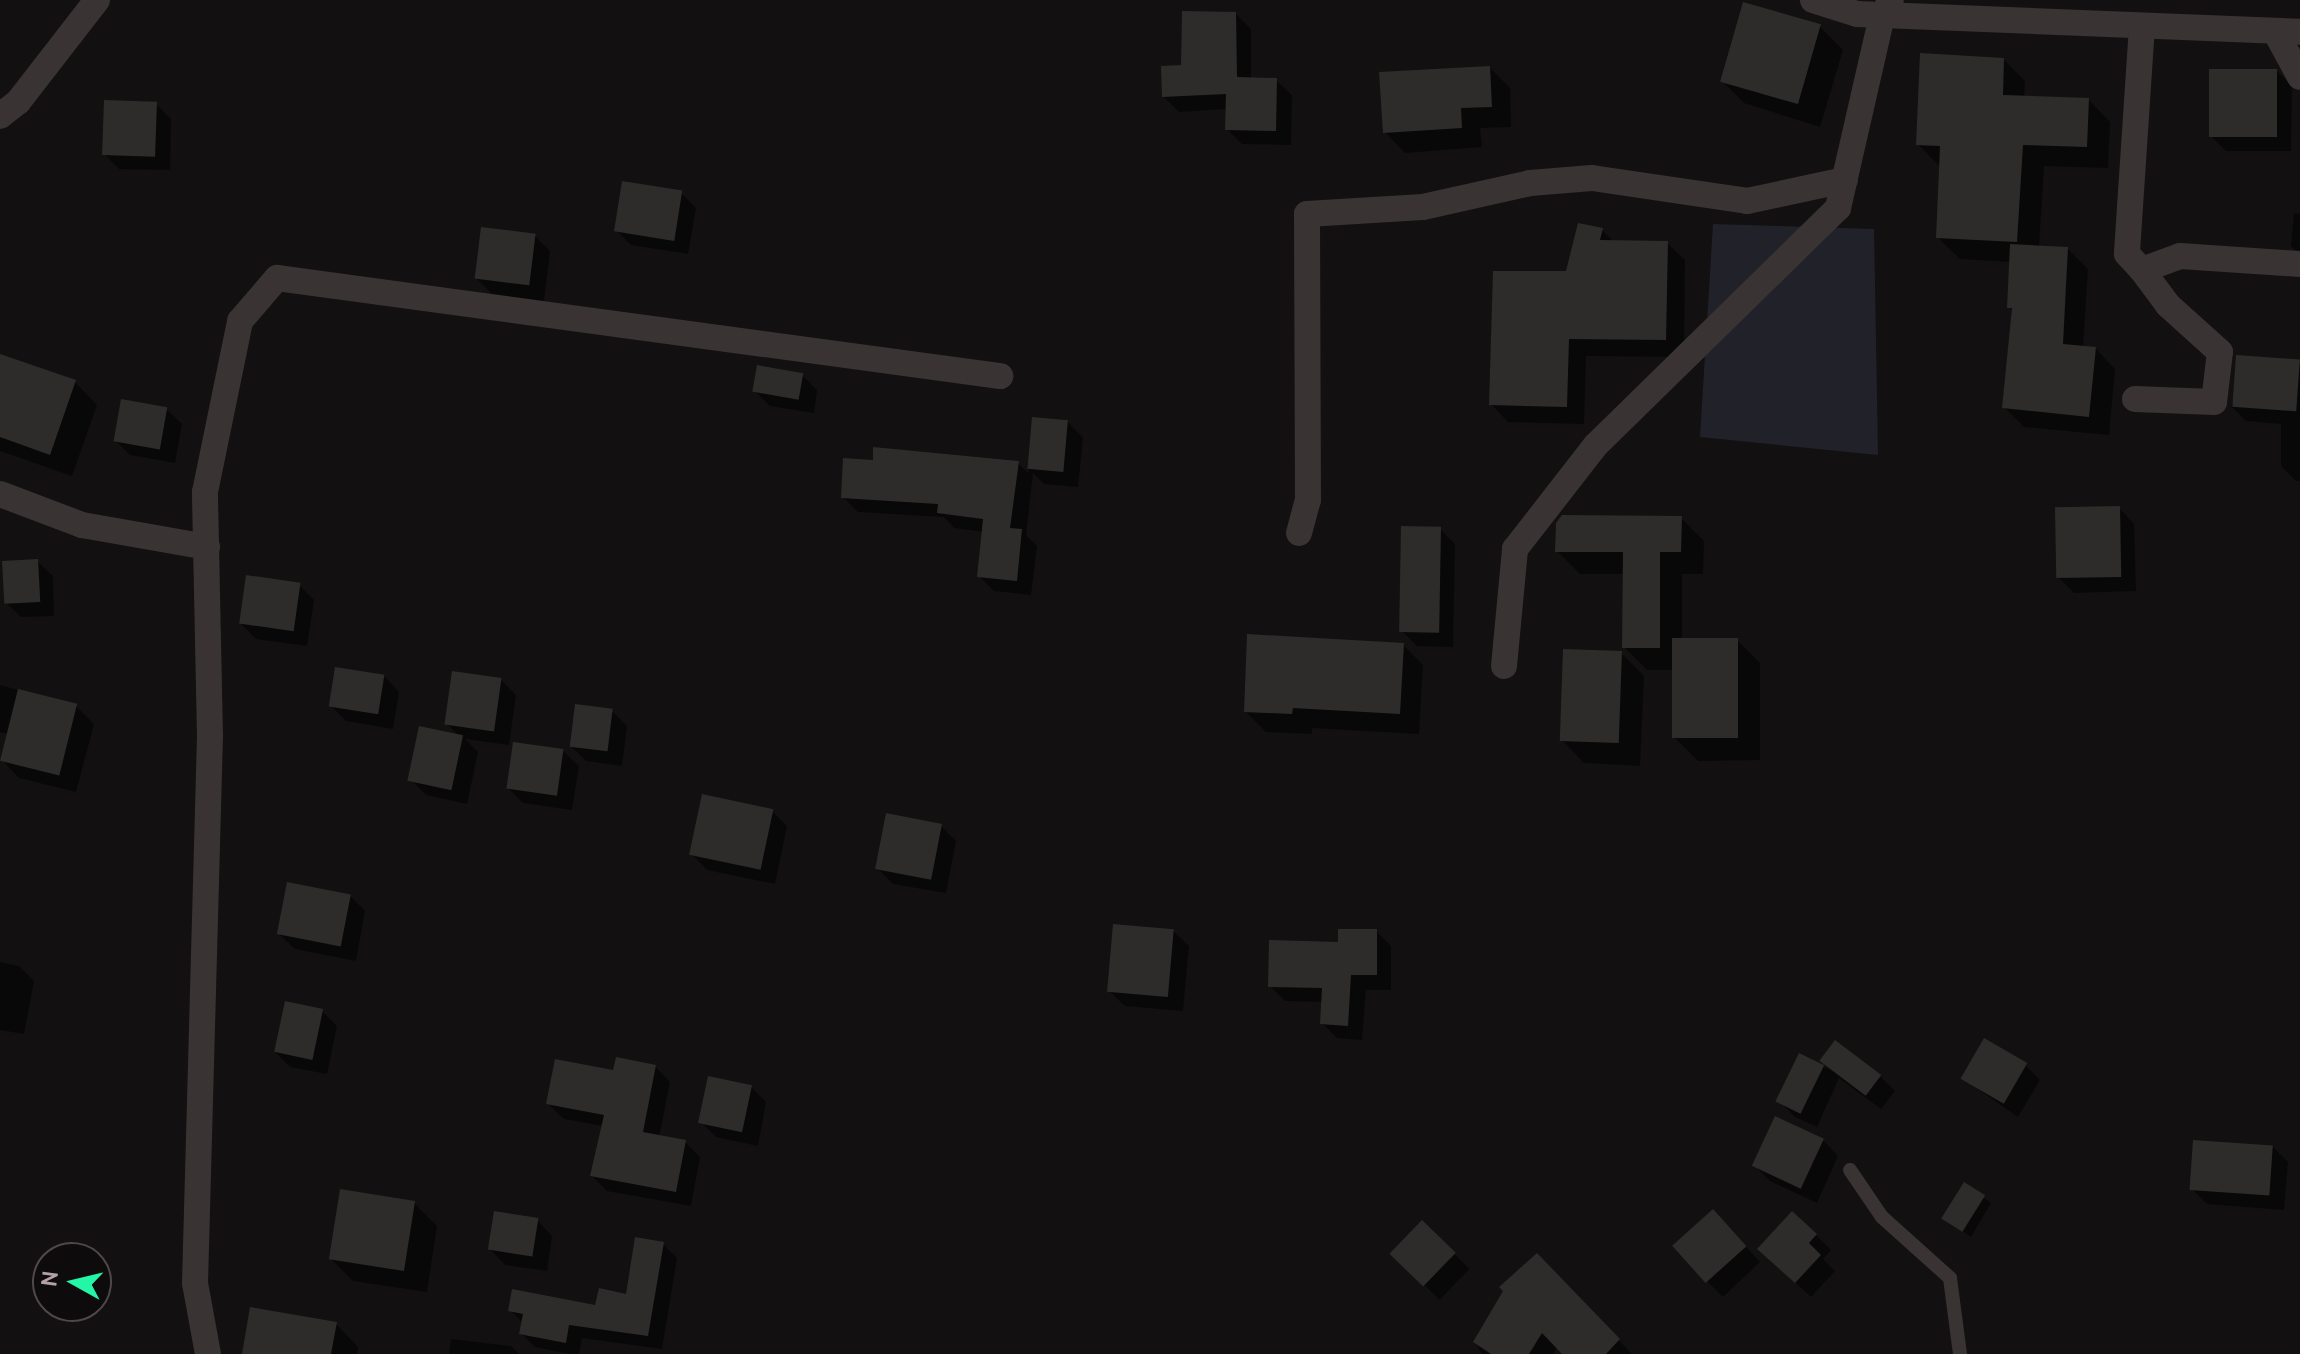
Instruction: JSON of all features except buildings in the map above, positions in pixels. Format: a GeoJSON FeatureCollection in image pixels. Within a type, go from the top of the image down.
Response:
{"type":"FeatureCollection","features":[{"type":"Feature","properties":{"kind":"street"},"geometry":{"type":"LineString","coordinates":[[0,116],[18,102],[97,0]]}},
{"type":"Feature","properties":{"kind":"street"},"geometry":{"type":"LineString","coordinates":[[1813,0],[1857,14],[1886,8],[2142,26],[2288,31],[2300,77]]}},
{"type":"Feature","properties":{"kind":"street"},"geometry":{"type":"LineString","coordinates":[[1504,666],[1515,549],[1596,445],[1838,208],[1886,8]]}},
{"type":"Feature","properties":{"kind":"street"},"geometry":{"type":"LineString","coordinates":[[2135,399],[2214,402],[2220,352],[2168,305],[2127,254],[2142,26]]}},
{"type":"Feature","properties":{"kind":"street"},"geometry":{"type":"LineString","coordinates":[[1299,533],[1308,500],[1307,214],[1423,207],[1530,183],[1592,178],[1747,201],[1845,180]]}},
{"type":"Feature","properties":{"kind":"street"},"geometry":{"type":"LineString","coordinates":[[2142,270],[2180,256],[2300,264]]}},
{"type":"Feature","properties":{"kind":"street"},"geometry":{"type":"LineString","coordinates":[[208,1354],[195,1283],[210,736],[205,492],[240,321],[277,278],[1000,376]]}},
{"type":"Feature","properties":{"kind":"street"},"geometry":{"type":"LineString","coordinates":[[0,494],[82,525],[207,547]]}},
{"type":"Feature","properties":{"kind":"lane"},"geometry":{"type":"LineString","coordinates":[[1850,1170],[1882,1217],[1950,1278],[1960,1354]]}},
{"type":"Feature","properties":{"kind":"shaded area"},"geometry":{"type":"Polygon","coordinates":[[[1713,224],[1874,229],[1878,455],[1700,437],[1713,224]]]}}]}
